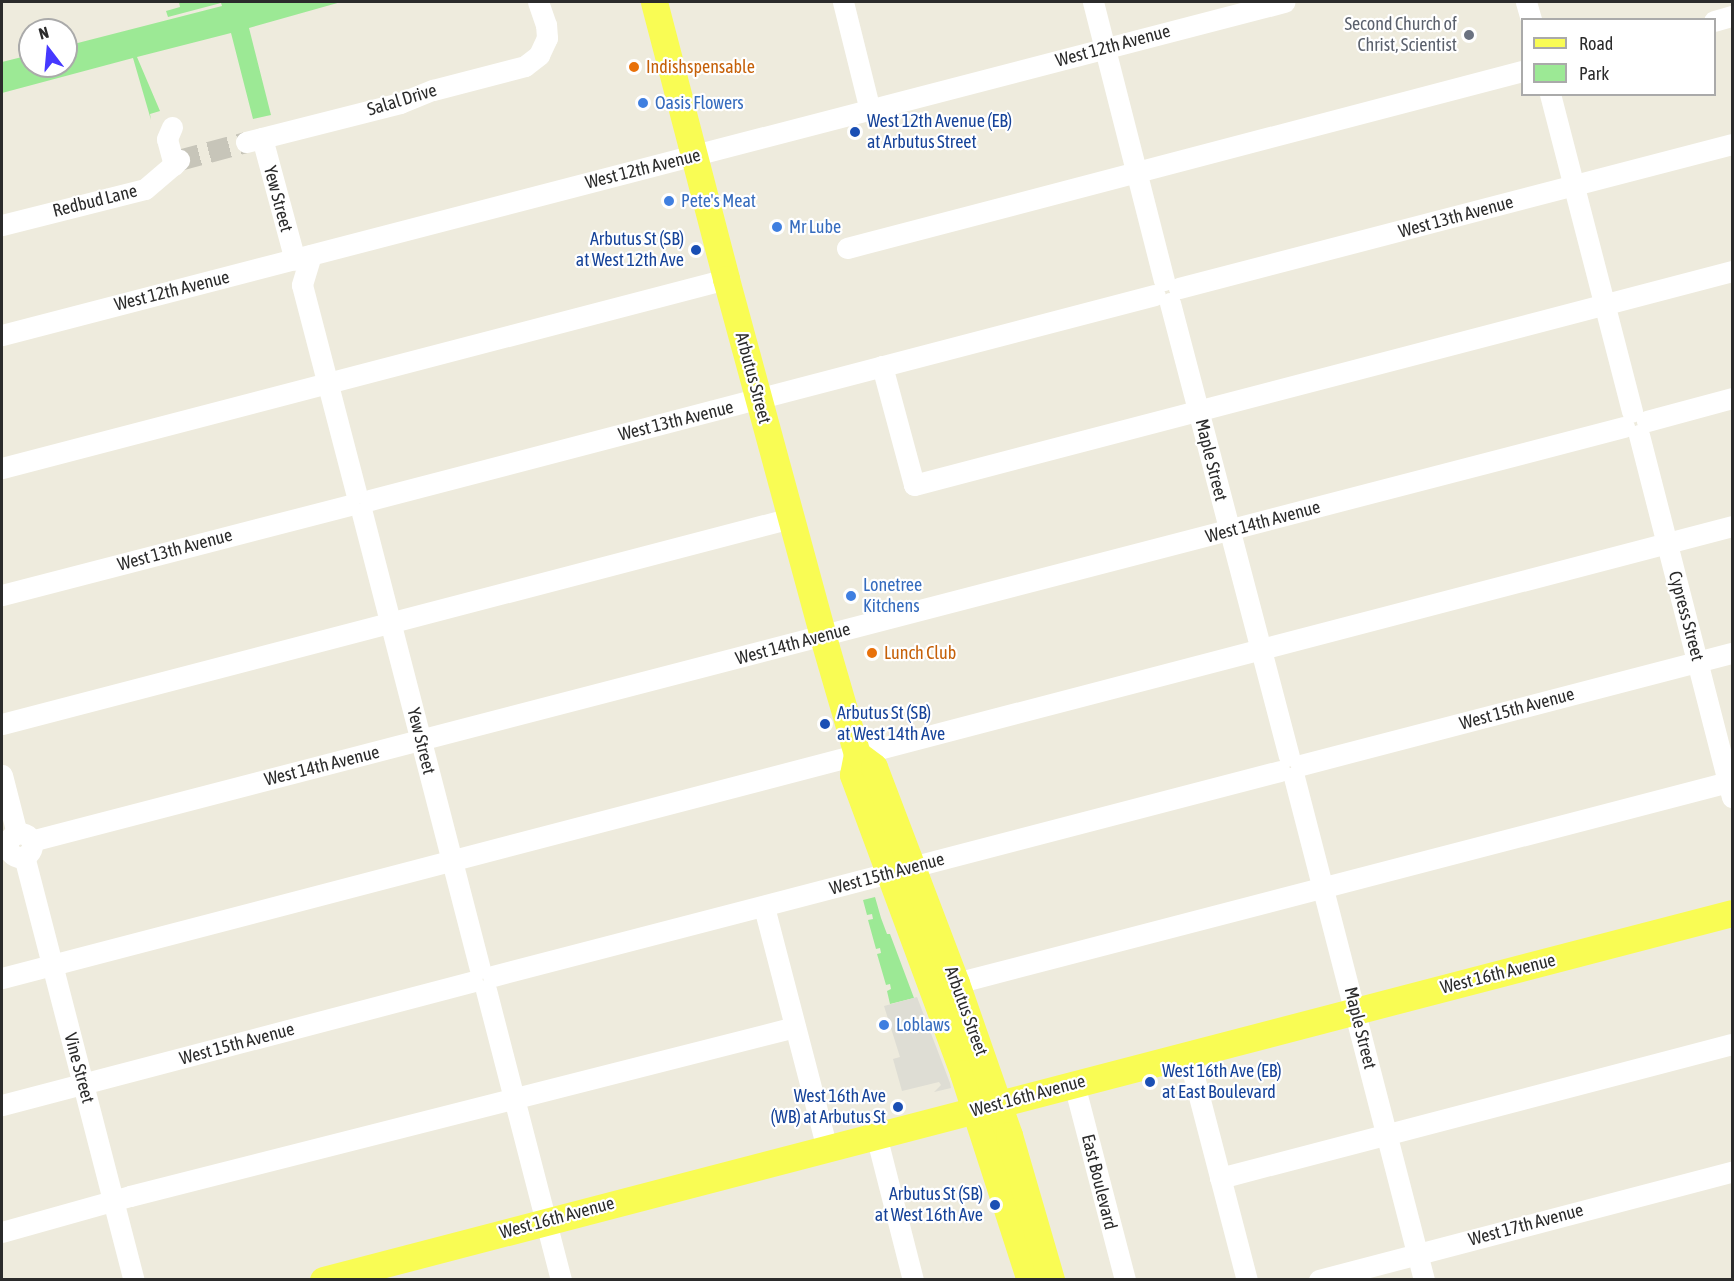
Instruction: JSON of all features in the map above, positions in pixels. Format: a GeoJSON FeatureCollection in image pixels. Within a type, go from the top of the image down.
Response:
{"type":"FeatureCollection","features":[{"type":"Feature","properties":{"kind":"main road","name":"Arbutus Street"},"geometry":{"type":"LineString","coordinates":[[654,2],[726,279],[857,754],[853,775],[956,983],[1030,1280]]}},
{"type":"Feature","properties":{"kind":"main road","name":"Arbutus Street"},"geometry":{"type":"LineString","coordinates":[[900,871],[1051,1280]]}},
{"type":"Feature","properties":{"kind":"main road","name":"West 16th Avenue"},"geometry":{"type":"LineString","coordinates":[[323,1280],[1732,913]]}},
{"type":"Feature","properties":{"kind":"street","name":"Salal Drive"},"geometry":{"type":"LineString","coordinates":[[254,140],[400,103],[434,90],[516,69],[539,55],[547,38],[546,25],[538,2]]}},
{"type":"Feature","properties":{"kind":"street"},"geometry":{"type":"LineString","coordinates":[[843,2],[870,110]]}},
{"type":"Feature","properties":{"kind":"street","name":"Maple Street"},"geometry":{"type":"LineString","coordinates":[[1093,2],[1135,172],[1324,888],[1424,1280]]}},
{"type":"Feature","properties":{"kind":"street","name":"West 12th Avenue"},"geometry":{"type":"LineString","coordinates":[[2,335],[1284,2]]}},
{"type":"Feature","properties":{"kind":"street"},"geometry":{"type":"LineString","coordinates":[[1526,2],[1530,18]]}},
{"type":"Feature","properties":{"kind":"street"},"geometry":{"type":"LineString","coordinates":[[1716,20],[1732,16]]}},
{"type":"Feature","properties":{"kind":"street"},"geometry":{"type":"LineString","coordinates":[[847,248],[1521,71]]}},
{"type":"Feature","properties":{"kind":"street","name":"Cypress Street"},"geometry":{"type":"LineString","coordinates":[[1551,96],[1731,787]]}},
{"type":"Feature","properties":{"kind":"street","name":"Redbud Lane"},"geometry":{"type":"LineString","coordinates":[[2,225],[145,189],[177,163],[167,139],[172,127]]}},
{"type":"Feature","properties":{"kind":"street","name":"Yew Street"},"geometry":{"type":"LineString","coordinates":[[254,140],[295,260]]}},
{"type":"Feature","properties":{"kind":"street","name":"West 13th Avenue"},"geometry":{"type":"LineString","coordinates":[[2,595],[1732,144]]}},
{"type":"Feature","properties":{"kind":"street"},"geometry":{"type":"LineString","coordinates":[[295,260],[302,285]]}},
{"type":"Feature","properties":{"kind":"street"},"geometry":{"type":"LineString","coordinates":[[295,260],[302,285]]}},
{"type":"Feature","properties":{"kind":"street"},"geometry":{"type":"LineString","coordinates":[[882,366],[914,485],[1732,271]]}},
{"type":"Feature","properties":{"kind":"street"},"geometry":{"type":"LineString","coordinates":[[2,468],[726,279]]}},
{"type":"Feature","properties":{"kind":"street","name":"Yew Street"},"geometry":{"type":"LineString","coordinates":[[302,285],[561,1280]]}},
{"type":"Feature","properties":{"kind":"street","name":"West 14th Avenue"},"geometry":{"type":"LineString","coordinates":[[16,845],[823,637],[1732,398]]}},
{"type":"Feature","properties":{"kind":"street"},"geometry":{"type":"LineString","coordinates":[[2,724],[791,518]]}},
{"type":"Feature","properties":{"kind":"street"},"geometry":{"type":"LineString","coordinates":[[2,978],[857,754],[1262,651],[1732,526]]}},
{"type":"Feature","properties":{"kind":"street","name":"West 15th Avenue"},"geometry":{"type":"LineString","coordinates":[[2,1105],[1732,653]]}},
{"type":"Feature","properties":{"kind":"street","name":"Vine Street"},"geometry":{"type":"LineString","coordinates":[[2,775],[16,845],[51,965],[134,1280]]}},
{"type":"Feature","properties":{"kind":"street"},"geometry":{"type":"LineString","coordinates":[[956,983],[1324,888],[1731,787]]}},
{"type":"Feature","properties":{"kind":"street"},"geometry":{"type":"LineString","coordinates":[[764,907],[827,1148]]}},
{"type":"Feature","properties":{"kind":"street"},"geometry":{"type":"LineString","coordinates":[[2,1232],[795,1027]]}},
{"type":"Feature","properties":{"kind":"street"},"geometry":{"type":"LineString","coordinates":[[1220,1178],[1732,1044]]}},
{"type":"Feature","properties":{"kind":"street"},"geometry":{"type":"LineString","coordinates":[[1188,1054],[1247,1280]]}},
{"type":"Feature","properties":{"kind":"street","name":"East Boulevard"},"geometry":{"type":"LineString","coordinates":[[1074,1084],[1125,1280]]}},
{"type":"Feature","properties":{"kind":"street"},"geometry":{"type":"LineString","coordinates":[[876,1135],[909,1279]]}},
{"type":"Feature","properties":{"kind":"street","name":"West 17th Avenue"},"geometry":{"type":"LineString","coordinates":[[1319,1280],[1732,1172]]}},
{"type":"Feature","properties":{"kind":"green space"},"geometry":{"type":"Polygon","coordinates":[[[179,2],[341,2],[249,28],[271,115],[253,119],[231,33],[137,57],[160,111],[150,114],[151,120],[133,58],[78,73],[78,43],[222,6],[221,3],[168,17],[166,11],[180,7],[179,2]]]}},
{"type":"Feature","properties":{"kind":"green space"},"geometry":{"type":"Polygon","coordinates":[[[18,58],[18,78],[58,78],[2,93],[2,62],[18,58]]]}},
{"type":"Feature","properties":{"kind":"green space"},"geometry":{"type":"Polygon","coordinates":[[[875,897],[887,934],[890,934],[914,998],[890,1004],[887,991],[891,989],[890,984],[886,985],[877,954],[881,953],[880,948],[876,949],[868,920],[873,919],[872,914],[867,915],[863,900],[875,897]]]}},
{"type":"Feature","properties":{"kind":"shaded area"},"geometry":{"type":"Polygon","coordinates":[[[917,997],[951,1088],[934,1092],[941,1085],[939,1082],[902,1091],[893,1059],[900,1057],[884,1006],[917,997]]]}},
{"type":"Feature","properties":{"kind":"tunnel"},"geometry":{"type":"LineString","coordinates":[[179,160],[246,142]]}},
{"type":"Feature","properties":{"kind":"place","name":"Second Church of Christ, Scientist"},"geometry":{"type":"Point","coordinates":[1469,35]}},
{"type":"Feature","properties":{"kind":"place","name":"Indishspensable"},"geometry":{"type":"Point","coordinates":[634,67]}},
{"type":"Feature","properties":{"kind":"place","name":"Oasis Flowers"},"geometry":{"type":"Point","coordinates":[643,103]}},
{"type":"Feature","properties":{"kind":"place","name":"West 12th Avenue (EB) at Arbutus Street"},"geometry":{"type":"Point","coordinates":[855,132]}},
{"type":"Feature","properties":{"kind":"place","name":"Pete's Meat"},"geometry":{"type":"Point","coordinates":[669,201]}},
{"type":"Feature","properties":{"kind":"place","name":"Mr Lube"},"geometry":{"type":"Point","coordinates":[777,227]}},
{"type":"Feature","properties":{"kind":"place","name":"Arbutus St (SB) at West 12th Ave"},"geometry":{"type":"Point","coordinates":[696,250]}},
{"type":"Feature","properties":{"kind":"place","name":"Lonetree Kitchens"},"geometry":{"type":"Point","coordinates":[851,596]}},
{"type":"Feature","properties":{"kind":"place","name":"Lunch Club"},"geometry":{"type":"Point","coordinates":[872,653]}},
{"type":"Feature","properties":{"kind":"place","name":"Arbutus St (SB) at West 14th Ave"},"geometry":{"type":"Point","coordinates":[825,724]}},
{"type":"Feature","properties":{"kind":"place","name":"Loblaws"},"geometry":{"type":"Point","coordinates":[884,1025]}},
{"type":"Feature","properties":{"kind":"place","name":"West 16th Ave (EB) at East Boulevard"},"geometry":{"type":"Point","coordinates":[1150,1082]}},
{"type":"Feature","properties":{"kind":"place","name":"West 16th Ave (WB) at Arbutus St"},"geometry":{"type":"Point","coordinates":[898,1107]}},
{"type":"Feature","properties":{"kind":"place","name":"Arbutus St (SB) at West 16th Ave"},"geometry":{"type":"Point","coordinates":[995,1205]}}]}
